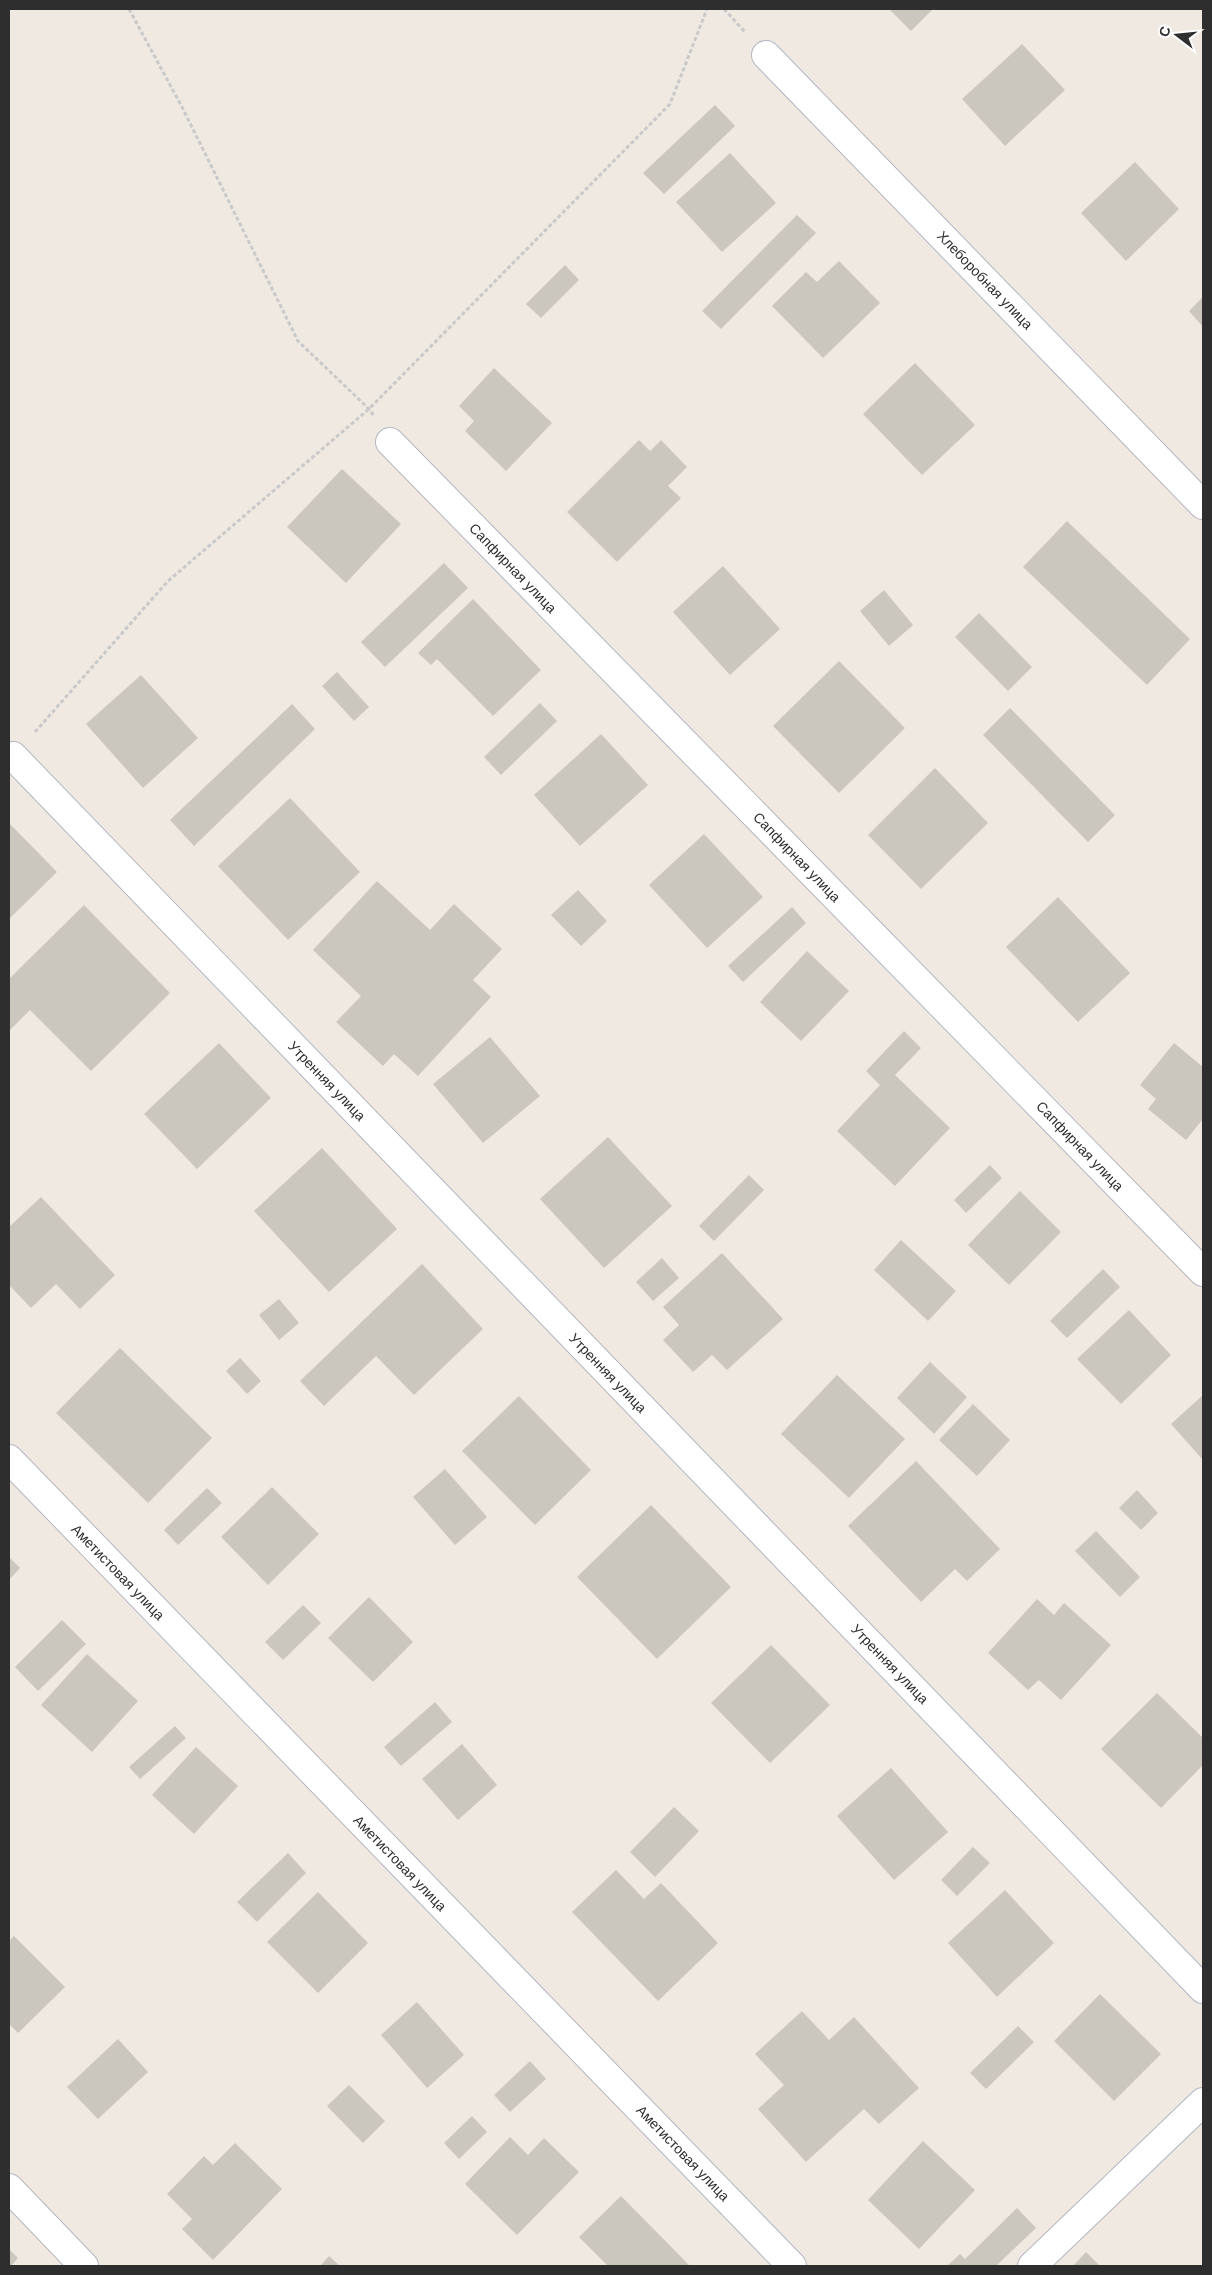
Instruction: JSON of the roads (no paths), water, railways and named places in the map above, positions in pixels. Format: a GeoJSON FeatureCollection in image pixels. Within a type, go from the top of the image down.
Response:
{"type":"FeatureCollection","features":[{"type":"Feature","properties":{"kind":"street","name":"Хлеборобная улица"},"geometry":{"type":"LineString","coordinates":[[766,55],[1203,505]]}},
{"type":"Feature","properties":{"kind":"street","name":"Сапфирная улица"},"geometry":{"type":"LineString","coordinates":[[390,442],[1203,1272]]}},
{"type":"Feature","properties":{"kind":"street","name":"Утренняя улица"},"geometry":{"type":"LineString","coordinates":[[14,756],[1203,1989]]}},
{"type":"Feature","properties":{"kind":"street","name":"Аметистовая улица"},"geometry":{"type":"LineString","coordinates":[[9,1459],[792,2266]]}},
{"type":"Feature","properties":{"kind":"street"},"geometry":{"type":"LineString","coordinates":[[1032,2266],[1203,2102]]}},
{"type":"Feature","properties":{"kind":"street"},"geometry":{"type":"LineString","coordinates":[[9,2188],[84,2266]]}}]}
